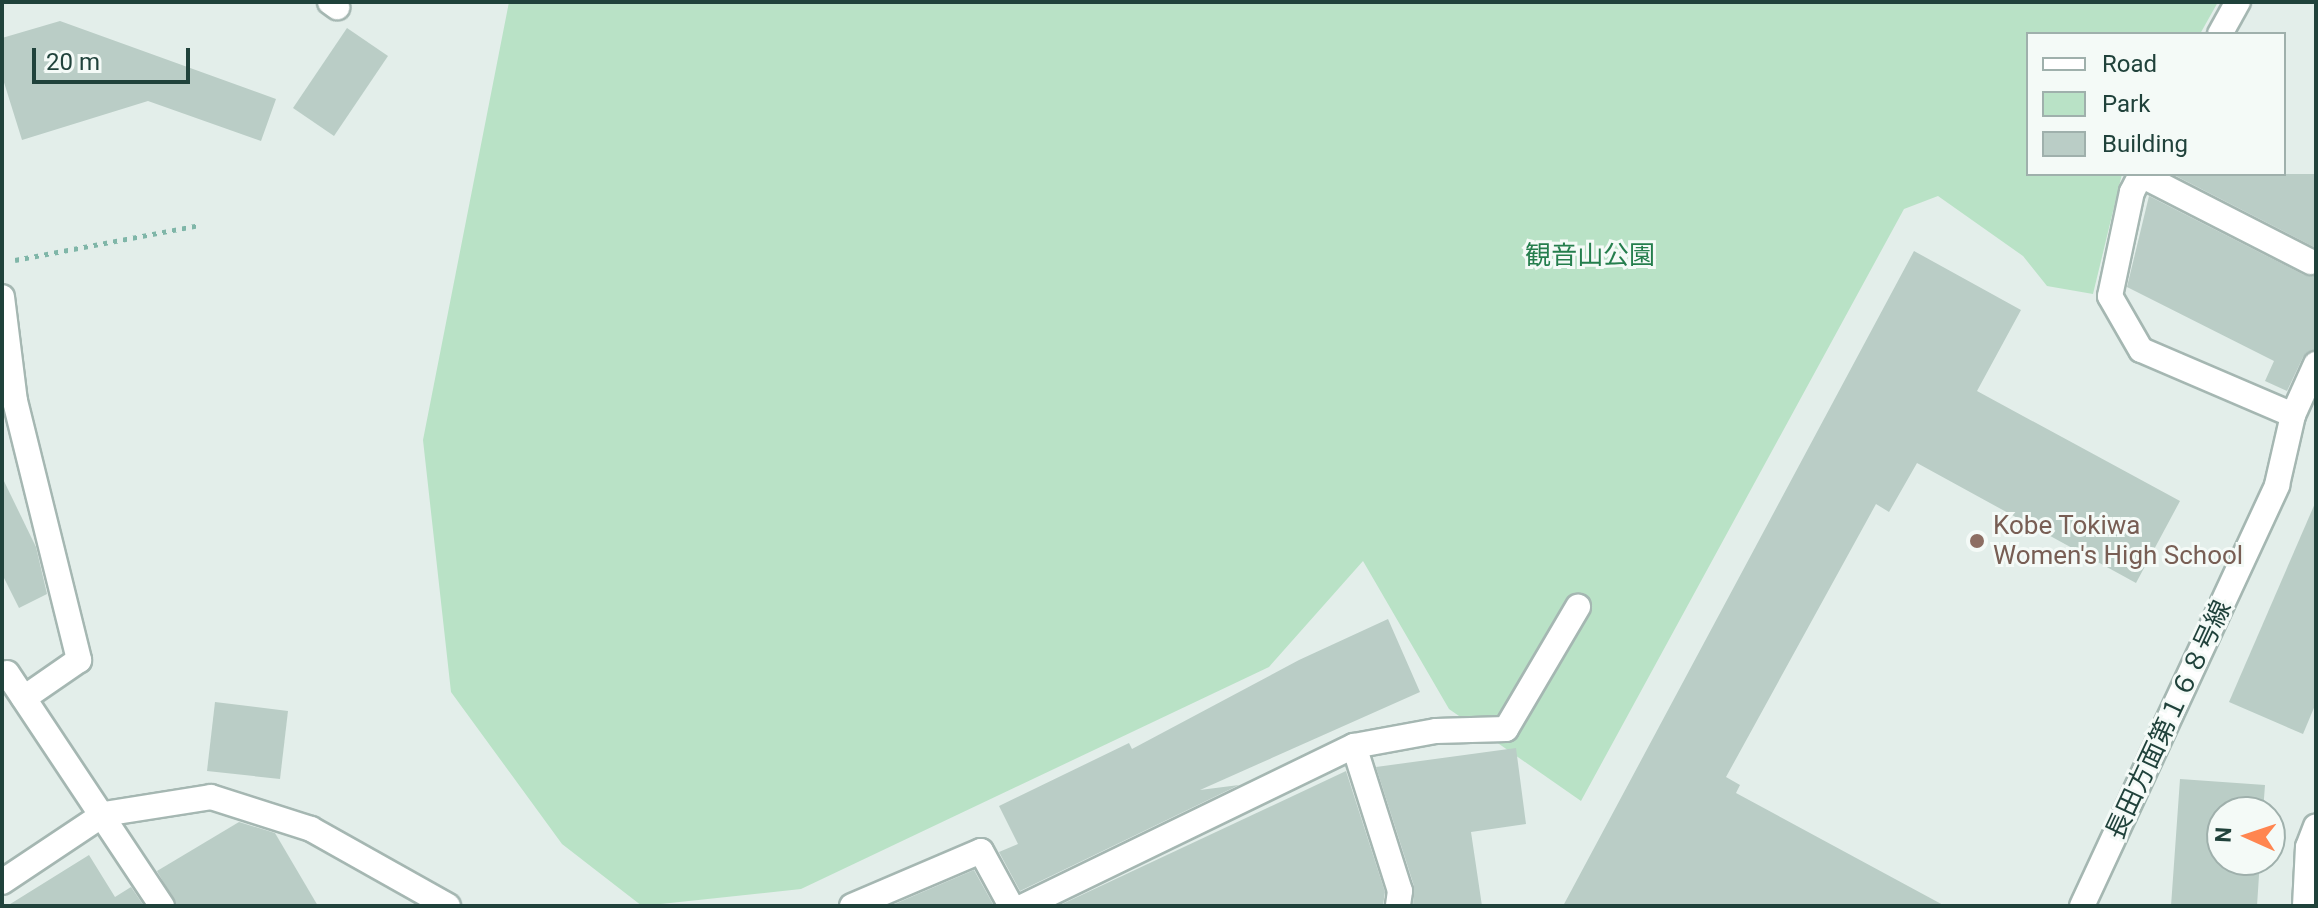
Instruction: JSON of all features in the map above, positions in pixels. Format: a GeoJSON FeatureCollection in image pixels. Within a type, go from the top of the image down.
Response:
{"type":"FeatureCollection","features":[{"type":"Feature","properties":{"kind":"street"},"geometry":{"type":"LineString","coordinates":[[2221,32],[2238,2]]}},
{"type":"Feature","properties":{"kind":"street"},"geometry":{"type":"LineString","coordinates":[[2140,176],[2132,192],[2110,296],[2141,350],[2293,415]]}},
{"type":"Feature","properties":{"kind":"street"},"geometry":{"type":"LineString","coordinates":[[2145,176],[2311,262]]}},
{"type":"Feature","properties":{"kind":"street"},"geometry":{"type":"LineString","coordinates":[[2,297],[15,401],[79,660],[24,698]]}},
{"type":"Feature","properties":{"kind":"street","name":"長田方面第１６８号線"},"geometry":{"type":"LineString","coordinates":[[2082,906],[2277,485],[2293,415],[2316,364]]}},
{"type":"Feature","properties":{"kind":"street"},"geometry":{"type":"LineString","coordinates":[[1024,906],[1354,746],[1436,731],[1506,729],[1578,607]]}},
{"type":"Feature","properties":{"kind":"street"},"geometry":{"type":"LineString","coordinates":[[4,670],[104,814],[162,906]]}},
{"type":"Feature","properties":{"kind":"street"},"geometry":{"type":"LineString","coordinates":[[1354,746],[1400,891],[1398,906]]}},
{"type":"Feature","properties":{"kind":"street"},"geometry":{"type":"LineString","coordinates":[[2,882],[104,814],[211,797],[311,829],[448,906]]}},
{"type":"Feature","properties":{"kind":"street"},"geometry":{"type":"LineString","coordinates":[[2305,906],[2313,841]]}},
{"type":"Feature","properties":{"kind":"street"},"geometry":{"type":"LineString","coordinates":[[852,906],[981,851],[1011,906]]}},
{"type":"Feature","properties":{"kind":"path"},"geometry":{"type":"LineString","coordinates":[[2,263],[201,225]]}},
{"type":"Feature","properties":{"kind":"green space","name":"観音山公園"},"geometry":{"type":"Polygon","coordinates":[[[509,2],[2218,2],[2201,32],[2026,32],[2026,176],[2122,176],[2093,294],[2047,286],[2023,256],[1938,196],[1904,209],[1581,801],[1449,709],[1363,561],[1269,667],[801,889],[642,906],[562,844],[451,692],[423,440],[509,2]]]}},
{"type":"Feature","properties":{"kind":"building"},"geometry":{"type":"Polygon","coordinates":[[[60,21],[276,99],[261,141],[148,101],[22,140],[2,76],[2,38],[60,21]]]}},
{"type":"Feature","properties":{"kind":"building"},"geometry":{"type":"Polygon","coordinates":[[[347,28],[388,56],[334,136],[293,108],[347,28]]]}},
{"type":"Feature","properties":{"kind":"building"},"geometry":{"type":"Polygon","coordinates":[[[2316,174],[2316,248],[2176,176],[2316,174]]]}},
{"type":"Feature","properties":{"kind":"building"},"geometry":{"type":"Polygon","coordinates":[[[2149,196],[2304,275],[2316,276],[2316,349],[2303,357],[2287,391],[2265,381],[2274,361],[2127,287],[2149,196]]]}},
{"type":"Feature","properties":{"kind":"building"},"geometry":{"type":"Polygon","coordinates":[[[1914,251],[2021,310],[1977,391],[2180,501],[2136,583],[1917,463],[1889,512],[1876,504],[1726,777],[1740,785],[1736,793],[1945,906],[1563,906],[1914,251]]]}},
{"type":"Feature","properties":{"kind":"building"},"geometry":{"type":"Polygon","coordinates":[[[2,477],[36,547],[47,594],[19,608],[2,574],[2,477]]]}},
{"type":"Feature","properties":{"kind":"building"},"geometry":{"type":"Polygon","coordinates":[[[2316,501],[2316,703],[2303,734],[2229,702],[2316,501]]]}},
{"type":"Feature","properties":{"kind":"building"},"geometry":{"type":"Polygon","coordinates":[[[1388,619],[1420,692],[1200,790],[1239,785],[1020,891],[999,852],[1018,844],[999,806],[1129,743],[1132,749],[1299,660],[1388,619]]]}},
{"type":"Feature","properties":{"kind":"building"},"geometry":{"type":"Polygon","coordinates":[[[215,702],[288,711],[280,779],[207,771],[215,702]]]}},
{"type":"Feature","properties":{"kind":"building"},"geometry":{"type":"Polygon","coordinates":[[[1516,748],[1526,824],[1471,832],[1482,906],[1413,906],[1414,886],[1376,767],[1516,748]]]}},
{"type":"Feature","properties":{"kind":"building"},"geometry":{"type":"Polygon","coordinates":[[[1346,771],[1385,892],[1383,906],[1058,906],[1346,771]]]}},
{"type":"Feature","properties":{"kind":"building"},"geometry":{"type":"Polygon","coordinates":[[[2180,779],[2265,785],[2264,796],[2206,796],[2206,876],[2259,876],[2257,906],[2171,906],[2180,779]]]}},
{"type":"Feature","properties":{"kind":"building"},"geometry":{"type":"Polygon","coordinates":[[[239,822],[275,833],[318,906],[177,906],[157,871],[239,822]]]}},
{"type":"Feature","properties":{"kind":"building"},"geometry":{"type":"Polygon","coordinates":[[[89,855],[115,897],[131,887],[144,906],[7,906],[89,855]]]}},
{"type":"Feature","properties":{"kind":"building"},"geometry":{"type":"Polygon","coordinates":[[[974,870],[994,906],[890,906],[974,870]]]}},
{"type":"Feature","properties":{"kind":"place","name":"Kobe Tokiwa Women's High School"},"geometry":{"type":"Point","coordinates":[1977,541]}}]}
